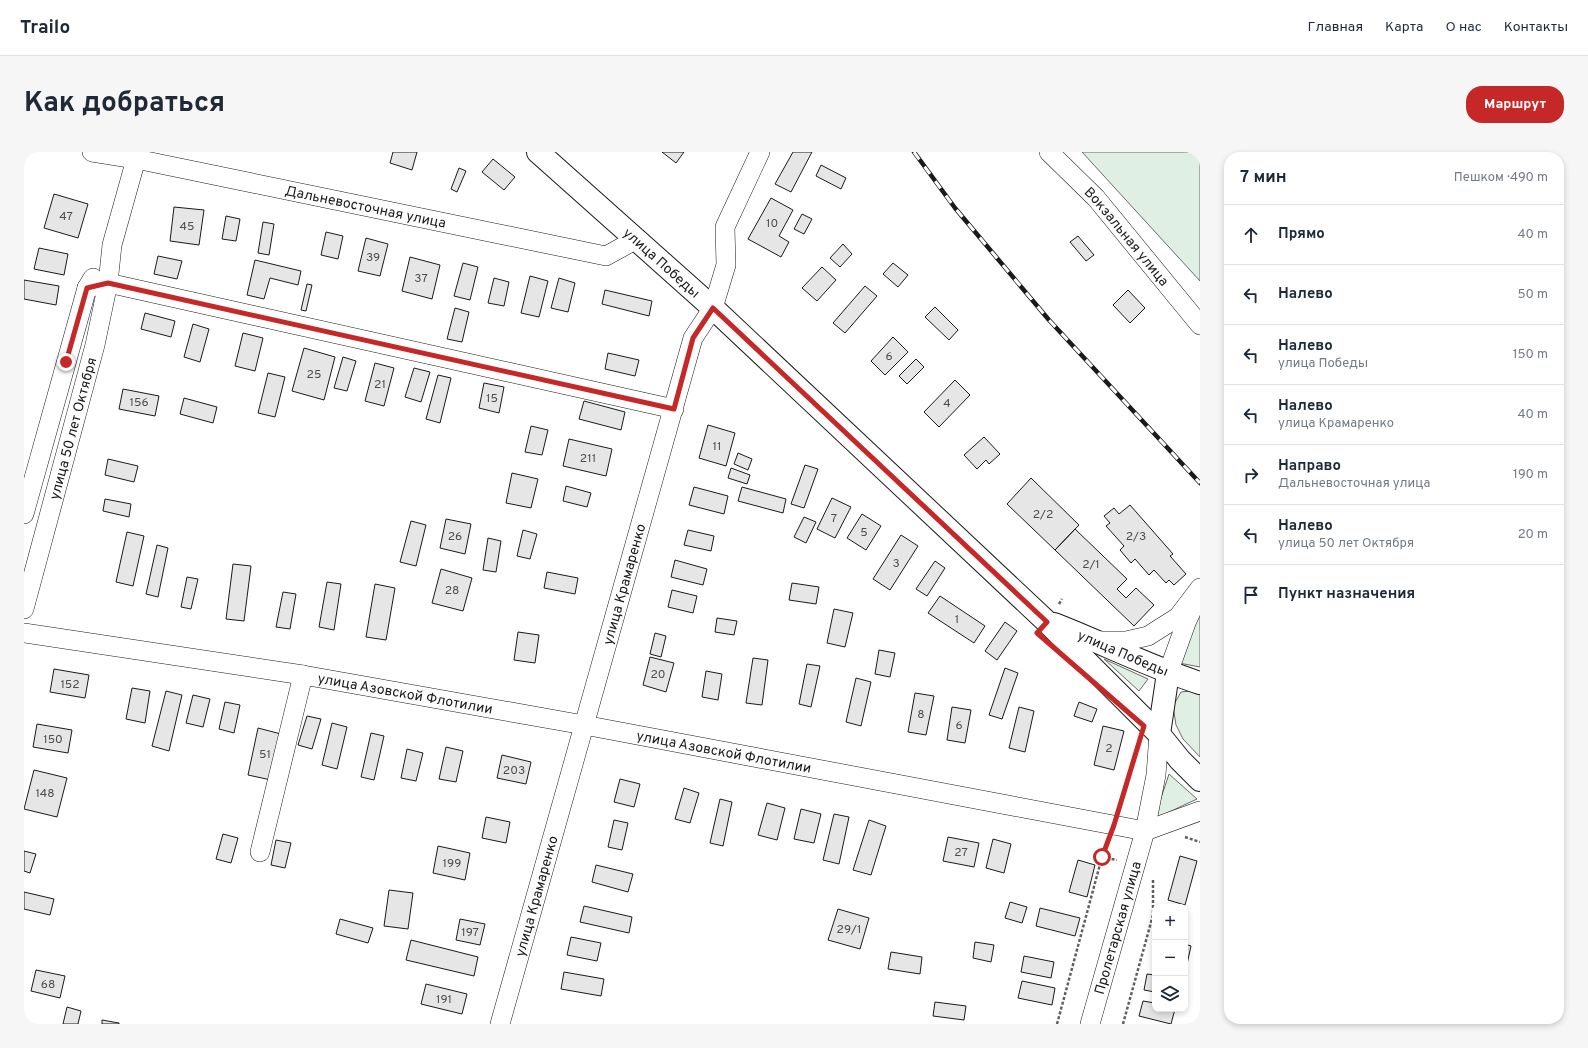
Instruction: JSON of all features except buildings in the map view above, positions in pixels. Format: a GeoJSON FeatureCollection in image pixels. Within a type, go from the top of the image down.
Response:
{"type":"FeatureCollection","features":[{"type":"Feature","properties":{"kind":"street","name":"Дальневосточная улица"},"geometry":{"type":"LineString","coordinates":[[92,152],[137,156],[606,256],[635,240]]}},
{"type":"Feature","properties":{"kind":"street","name":"улица Победы"},"geometry":{"type":"LineString","coordinates":[[538,152],[635,240],[667,265],[1047,622],[1159,734],[1180,760],[1200,780]]}},
{"type":"Feature","properties":{"kind":"street","name":"улица Крамаренко"},"geometry":{"type":"LineString","coordinates":[[500,1024],[693,338],[713,308],[726,265],[725,226],[760,152]]}},
{"type":"Feature","properties":{"kind":"street","name":"Вокзальная улица"},"geometry":{"type":"LineString","coordinates":[[1049,152],[1096,198],[1200,325]]}},
{"type":"Feature","properties":{"kind":"street","name":"улица 50 лет Октября"},"geometry":{"type":"LineString","coordinates":[[24,609],[94,345],[108,283],[112,245],[137,156]]}},
{"type":"Feature","properties":{"kind":"street","name":"улица 50 лет Октября"},"geometry":{"type":"LineString","coordinates":[[24,514],[87,288],[112,245]]}},
{"type":"Feature","properties":{"kind":"street"},"geometry":{"type":"LineString","coordinates":[[87,288],[108,283],[674,409]]}},
{"type":"Feature","properties":{"kind":"street"},"geometry":{"type":"LineString","coordinates":[[1097,641],[1126,642],[1148,636],[1178,617],[1200,588]]}},
{"type":"Feature","properties":{"kind":"street"},"geometry":{"type":"LineString","coordinates":[[1159,734],[1168,673],[1186,623],[1200,593]]}},
{"type":"Feature","properties":{"kind":"street","name":"улица Победы"},"geometry":{"type":"LineString","coordinates":[[1047,622],[1097,641],[1168,673],[1200,683]]}},
{"type":"Feature","properties":{"kind":"street","name":"улица Азовской Флотилии"},"geometry":{"type":"LineString","coordinates":[[24,633],[303,675],[584,725],[1145,831]]}},
{"type":"Feature","properties":{"kind":"street","name":"улица Азовской Флотилии"},"geometry":{"type":"LineString","coordinates":[[260,852],[303,675]]}},
{"type":"Feature","properties":{"kind":"street","name":"Пролетарская улица"},"geometry":{"type":"LineString","coordinates":[[1090,1024],[1145,831],[1156,775],[1159,734]]}},
{"type":"Feature","properties":{"kind":"street"},"geometry":{"type":"LineString","coordinates":[[1145,831],[1200,811]]}},
{"type":"Feature","properties":{"kind":"path"},"geometry":{"type":"LineString","coordinates":[[1047,622],[1062,599]]}},
{"type":"Feature","properties":{"kind":"path"},"geometry":{"type":"LineString","coordinates":[[1057,1024],[1102,857],[1114,825],[1137,748]]}},
{"type":"Feature","properties":{"kind":"path"},"geometry":{"type":"LineString","coordinates":[[1179,835],[1200,842]]}},
{"type":"Feature","properties":{"kind":"path"},"geometry":{"type":"LineString","coordinates":[[1102,857],[1153,867],[1153,915],[1123,1024]]}},
{"type":"Feature","properties":{"kind":"green space"},"geometry":{"type":"Polygon","coordinates":[[[1082,152],[1200,152],[1200,281],[1082,152]]]}},
{"type":"Feature","properties":{"kind":"green space"},"geometry":{"type":"Polygon","coordinates":[[[1200,609],[1200,667],[1179,663],[1200,609]]]}},
{"type":"Feature","properties":{"kind":"green space"},"geometry":{"type":"Polygon","coordinates":[[[1104,659],[1148,679],[1139,691],[1104,659]]]}},
{"type":"Feature","properties":{"kind":"green space"},"geometry":{"type":"Polygon","coordinates":[[[1200,690],[1200,757],[1183,739],[1176,725],[1173,706],[1181,692],[1200,690]]]}},
{"type":"Feature","properties":{"kind":"green space"},"geometry":{"type":"Polygon","coordinates":[[[1169,774],[1197,799],[1154,819],[1169,774]]]}},
{"type":"Feature","properties":{"kind":"railway"},"geometry":{"type":"LineString","coordinates":[[914,152],[955,208],[1049,320],[1200,483]]}},
{"type":"Feature","properties":{"kind":"route"},"geometry":{"type":"LineString","coordinates":[[66,362],[87,288],[108,283],[674,409],[693,338],[713,308],[1047,622],[1037,633],[1144,726],[1114,825],[1102,857]]}}]}
